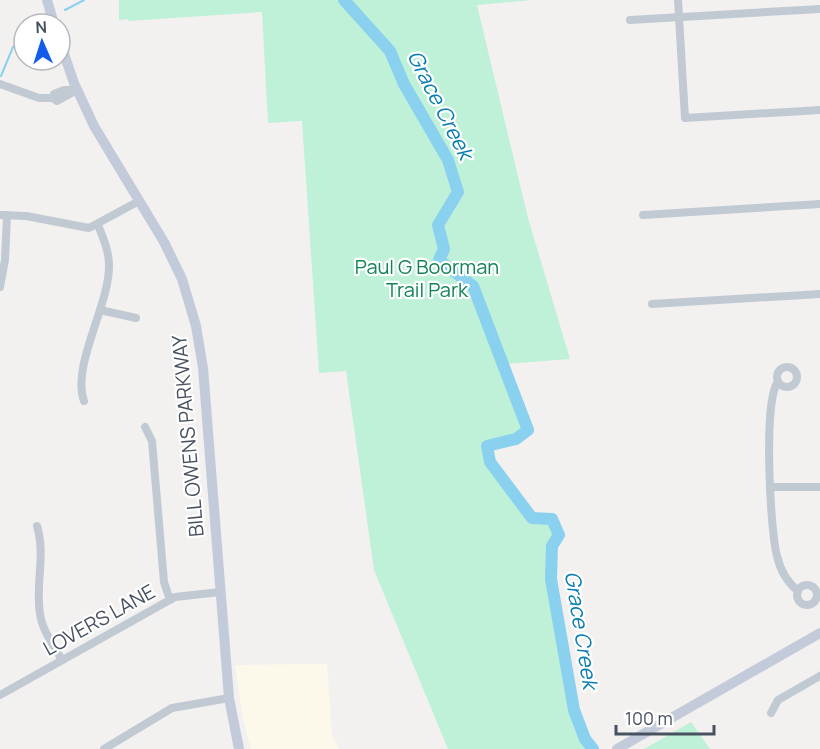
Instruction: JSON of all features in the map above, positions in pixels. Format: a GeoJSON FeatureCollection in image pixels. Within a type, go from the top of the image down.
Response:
{"type":"FeatureCollection","features":[{"type":"Feature","properties":{"kind":"main road","name":"BILL OWENS PARKWAY"},"geometry":{"type":"LineString","coordinates":[[71,72],[101,138],[182,279],[198,334],[229,698],[239,749]]}},
{"type":"Feature","properties":{"kind":"main road"},"geometry":{"type":"LineString","coordinates":[[617,749],[820,633]]}},
{"type":"Feature","properties":{"kind":"street"},"geometry":{"type":"LineString","coordinates":[[678,0],[685,118],[820,110]]}},
{"type":"Feature","properties":{"kind":"street"},"geometry":{"type":"LineString","coordinates":[[630,20],[820,9]]}},
{"type":"Feature","properties":{"kind":"street"},"geometry":{"type":"LineString","coordinates":[[0,84],[39,98],[53,98],[54,94],[64,90],[77,90]]}},
{"type":"Feature","properties":{"kind":"street"},"geometry":{"type":"LineString","coordinates":[[0,287],[6,249],[4,215],[26,216],[79,228],[98,225],[139,201]]}},
{"type":"Feature","properties":{"kind":"street"},"geometry":{"type":"LineString","coordinates":[[643,215],[820,204]]}},
{"type":"Feature","properties":{"kind":"street"},"geometry":{"type":"LineString","coordinates":[[84,401],[80,384],[109,266],[106,246],[98,225]]}},
{"type":"Feature","properties":{"kind":"street"},"geometry":{"type":"LineString","coordinates":[[652,304],[820,294]]}},
{"type":"Feature","properties":{"kind":"street"},"geometry":{"type":"LineString","coordinates":[[100,310],[136,318]]}},
{"type":"Feature","properties":{"kind":"street"},"geometry":{"type":"LineString","coordinates":[[778,382],[772,390],[769,413],[776,551],[789,582],[798,591]]}},
{"type":"Feature","properties":{"kind":"street"},"geometry":{"type":"LineString","coordinates":[[145,427],[152,441],[164,582],[170,600]]}},
{"type":"Feature","properties":{"kind":"street"},"geometry":{"type":"LineString","coordinates":[[771,487],[820,487]]}},
{"type":"Feature","properties":{"kind":"street"},"geometry":{"type":"LineString","coordinates":[[37,526],[43,553],[39,595],[40,617],[62,660]]}},
{"type":"Feature","properties":{"kind":"street","name":"LOVERS LANE"},"geometry":{"type":"LineString","coordinates":[[0,695],[170,600],[181,596],[220,592]]}},
{"type":"Feature","properties":{"kind":"street"},"geometry":{"type":"LineString","coordinates":[[771,713],[778,700],[820,676]]}},
{"type":"Feature","properties":{"kind":"street"},"geometry":{"type":"LineString","coordinates":[[104,749],[171,708],[229,698]]}},
{"type":"Feature","properties":{"kind":"shaded area"},"geometry":{"type":"Polygon","coordinates":[[[327,664],[332,735],[339,749],[251,749],[243,718],[235,665],[327,664]]]}},
{"type":"Feature","properties":{"kind":"green space","name":"Paul G Boorman Trail Park"},"geometry":{"type":"Polygon","coordinates":[[[119,0],[533,0],[477,5],[528,218],[570,359],[504,364],[528,430],[516,439],[487,446],[490,462],[532,518],[552,519],[559,535],[552,546],[551,563],[557,617],[577,710],[584,733],[591,746],[586,749],[448,749],[374,570],[346,371],[319,373],[302,121],[268,123],[262,12],[128,21],[128,19],[119,20],[119,0]]]}},
{"type":"Feature","properties":{"kind":"green space"},"geometry":{"type":"Polygon","coordinates":[[[691,722],[710,749],[644,749],[691,722]]]}},
{"type":"Feature","properties":{"kind":"waterway"},"geometry":{"type":"LineString","coordinates":[[65,10],[84,0]]}},
{"type":"Feature","properties":{"kind":"waterway","name":"Grace Creek"},"geometry":{"type":"LineString","coordinates":[[344,0],[390,51],[404,84],[448,160],[458,192],[438,225],[444,249],[439,260],[473,286],[528,430],[516,439],[487,446],[490,462],[532,518],[552,519],[559,535],[552,546],[551,579],[574,710],[585,739],[593,749]]}},
{"type":"Feature","properties":{"kind":"waterway"},"geometry":{"type":"LineString","coordinates":[[1,76],[12,49]]}}]}
